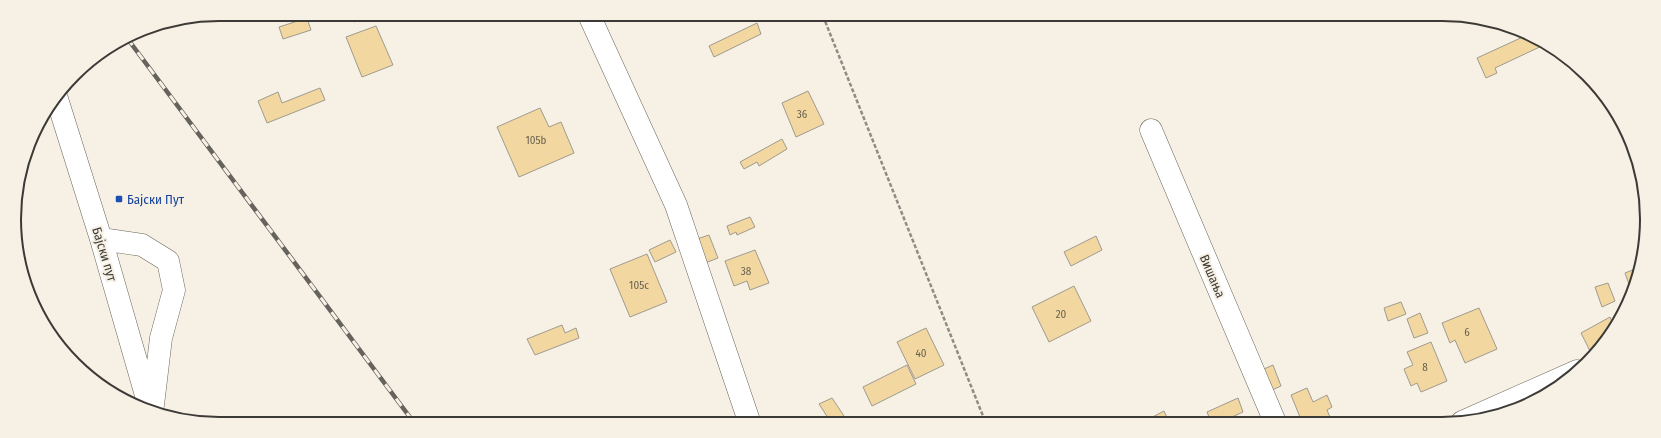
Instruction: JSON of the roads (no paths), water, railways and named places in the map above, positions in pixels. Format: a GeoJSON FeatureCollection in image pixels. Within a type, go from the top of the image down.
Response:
{"type":"FeatureCollection","features":[{"type":"Feature","properties":{"kind":"street"},"geometry":{"type":"LineString","coordinates":[[592,21],[676,204],[748,417]]}},
{"type":"Feature","properties":{"kind":"street","name":"Бајски пут"},"geometry":{"type":"LineString","coordinates":[[58,103],[101,239],[149,404]]}},
{"type":"Feature","properties":{"kind":"street","name":"Вишања"},"geometry":{"type":"LineString","coordinates":[[1151,130],[1273,417]]}},
{"type":"Feature","properties":{"kind":"street"},"geometry":{"type":"LineString","coordinates":[[101,239],[142,246],[168,261],[174,290],[162,338],[152,405]]}},
{"type":"Feature","properties":{"kind":"street"},"geometry":{"type":"LineString","coordinates":[[1484,412],[1559,379]]}},
{"type":"Feature","properties":{"kind":"railway"},"geometry":{"type":"LineString","coordinates":[[130,42],[410,417]]}},
{"type":"Feature","properties":{"kind":"place","name":"Бајски Пут"},"geometry":{"type":"Point","coordinates":[119,199]}}]}
